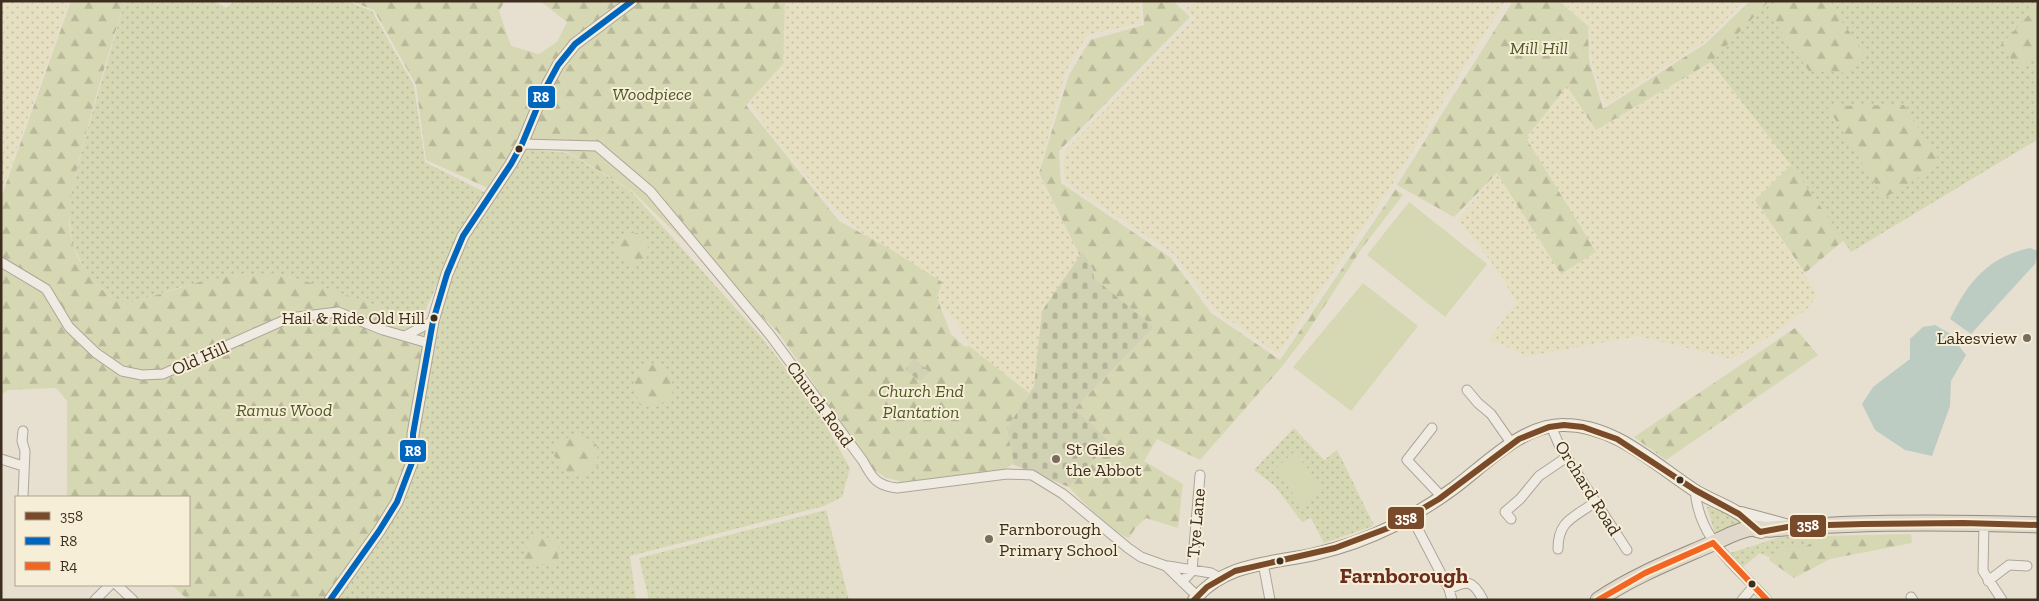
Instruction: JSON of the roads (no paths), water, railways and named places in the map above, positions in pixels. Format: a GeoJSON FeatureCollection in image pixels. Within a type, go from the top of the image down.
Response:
{"type":"FeatureCollection","features":[{"type":"Feature","properties":{"kind":"highway"},"geometry":{"type":"LineString","coordinates":[[1598,600],[1639,576],[1726,536],[1793,527],[1984,523],[2038,524]]}},
{"type":"Feature","properties":{"kind":"main road"},"geometry":{"type":"LineString","coordinates":[[1196,598],[1218,577],[1263,563],[1326,551],[1384,530],[1411,516],[1442,496],[1512,444],[1551,426],[1578,426],[1616,438],[1695,490],[1738,513],[1762,530]]}},
{"type":"Feature","properties":{"kind":"main road"},"geometry":{"type":"LineString","coordinates":[[1738,513],[1793,527]]}},
{"type":"Feature","properties":{"kind":"street"},"geometry":{"type":"LineString","coordinates":[[330,600],[384,524],[397,502],[414,460],[414,434],[428,343],[447,274],[463,236],[511,164],[558,65],[576,44],[632,1]]}},
{"type":"Feature","properties":{"kind":"street","name":"Church Road"},"geometry":{"type":"LineString","coordinates":[[522,144],[596,146],[650,191],[770,335],[863,461],[872,477],[885,486],[897,488],[1007,474],[1032,475],[1063,494],[1141,557],[1166,566],[1218,577]]}},
{"type":"Feature","properties":{"kind":"street","name":"Old Hill"},"geometry":{"type":"LineString","coordinates":[[1,262],[46,289],[69,327],[96,353],[122,371],[142,375],[163,374],[288,318],[338,312],[428,343]]}},
{"type":"Feature","properties":{"kind":"street"},"geometry":{"type":"LineString","coordinates":[[405,336],[433,321]]}},
{"type":"Feature","properties":{"kind":"street"},"geometry":{"type":"LineString","coordinates":[[1467,390],[1491,414],[1512,444]]}},
{"type":"Feature","properties":{"kind":"street","name":"Orchard Road"},"geometry":{"type":"LineString","coordinates":[[1551,426],[1566,457],[1627,550]]}},
{"type":"Feature","properties":{"kind":"street"},"geometry":{"type":"LineString","coordinates":[[1432,428],[1407,460],[1442,496]]}},
{"type":"Feature","properties":{"kind":"street"},"geometry":{"type":"LineString","coordinates":[[23,431],[22,441],[25,451],[23,496]]}},
{"type":"Feature","properties":{"kind":"street"},"geometry":{"type":"LineString","coordinates":[[1511,519],[1505,512],[1539,476],[1566,457]]}},
{"type":"Feature","properties":{"kind":"street"},"geometry":{"type":"LineString","coordinates":[[1,459],[23,466]]}},
{"type":"Feature","properties":{"kind":"street","name":"Tye Lane"},"geometry":{"type":"LineString","coordinates":[[1192,571],[1200,475]]}},
{"type":"Feature","properties":{"kind":"street"},"geometry":{"type":"LineString","coordinates":[[1695,490],[1696,499],[1713,543],[1767,600]]}},
{"type":"Feature","properties":{"kind":"street"},"geometry":{"type":"LineString","coordinates":[[1558,549],[1558,537],[1562,526],[1595,502]]}},
{"type":"Feature","properties":{"kind":"street"},"geometry":{"type":"LineString","coordinates":[[1411,516],[1452,600]]}},
{"type":"Feature","properties":{"kind":"street"},"geometry":{"type":"LineString","coordinates":[[1984,523],[1983,571],[2002,600]]}},
{"type":"Feature","properties":{"kind":"street"},"geometry":{"type":"LineString","coordinates":[[1263,563],[1270,600]]}},
{"type":"Feature","properties":{"kind":"street"},"geometry":{"type":"LineString","coordinates":[[1988,581],[2009,565],[2027,566]]}},
{"type":"Feature","properties":{"kind":"street","name":"Church Road"},"geometry":{"type":"LineString","coordinates":[[1166,566],[1196,598]]}},
{"type":"Feature","properties":{"kind":"street"},"geometry":{"type":"LineString","coordinates":[[1182,582],[1192,571]]}},
{"type":"Feature","properties":{"kind":"street"},"geometry":{"type":"LineString","coordinates":[[1448,589],[1463,584],[1472,584],[1476,587],[1482,600]]}},
{"type":"Feature","properties":{"kind":"street"},"geometry":{"type":"LineString","coordinates":[[95,600],[109,586]]}},
{"type":"Feature","properties":{"kind":"street"},"geometry":{"type":"LineString","coordinates":[[118,586],[133,600]]}},
{"type":"Feature","properties":{"kind":"street"},"geometry":{"type":"LineString","coordinates":[[1742,600],[1754,586]]}},
{"type":"Feature","properties":{"kind":"place","name":"Hail & Ride Old Hill"},"geometry":{"type":"Point","coordinates":[434,318]}},
{"type":"Feature","properties":{"kind":"place","name":"Lakesview"},"geometry":{"type":"Point","coordinates":[2027,338]}},
{"type":"Feature","properties":{"kind":"place","name":"St Giles the Abbot"},"geometry":{"type":"Point","coordinates":[1056,459]}},
{"type":"Feature","properties":{"kind":"place","name":"Farnborough Primary School"},"geometry":{"type":"Point","coordinates":[989,539]}},
{"type":"Feature","properties":{"kind":"district","name":"Farnborough"},"geometry":{"type":"Point","coordinates":[1404,575]}},
{"type":"Feature","properties":{"kind":"park label","name":"Mill Hill"},"geometry":{"type":"Point","coordinates":[1539,48]}},
{"type":"Feature","properties":{"kind":"park label","name":"Woodpiece"},"geometry":{"type":"Point","coordinates":[652,94]}},
{"type":"Feature","properties":{"kind":"park label","name":"Church End Plantation"},"geometry":{"type":"Point","coordinates":[921,401]}},
{"type":"Feature","properties":{"kind":"park label","name":"Ramus Wood"},"geometry":{"type":"Point","coordinates":[284,410]}}]}
